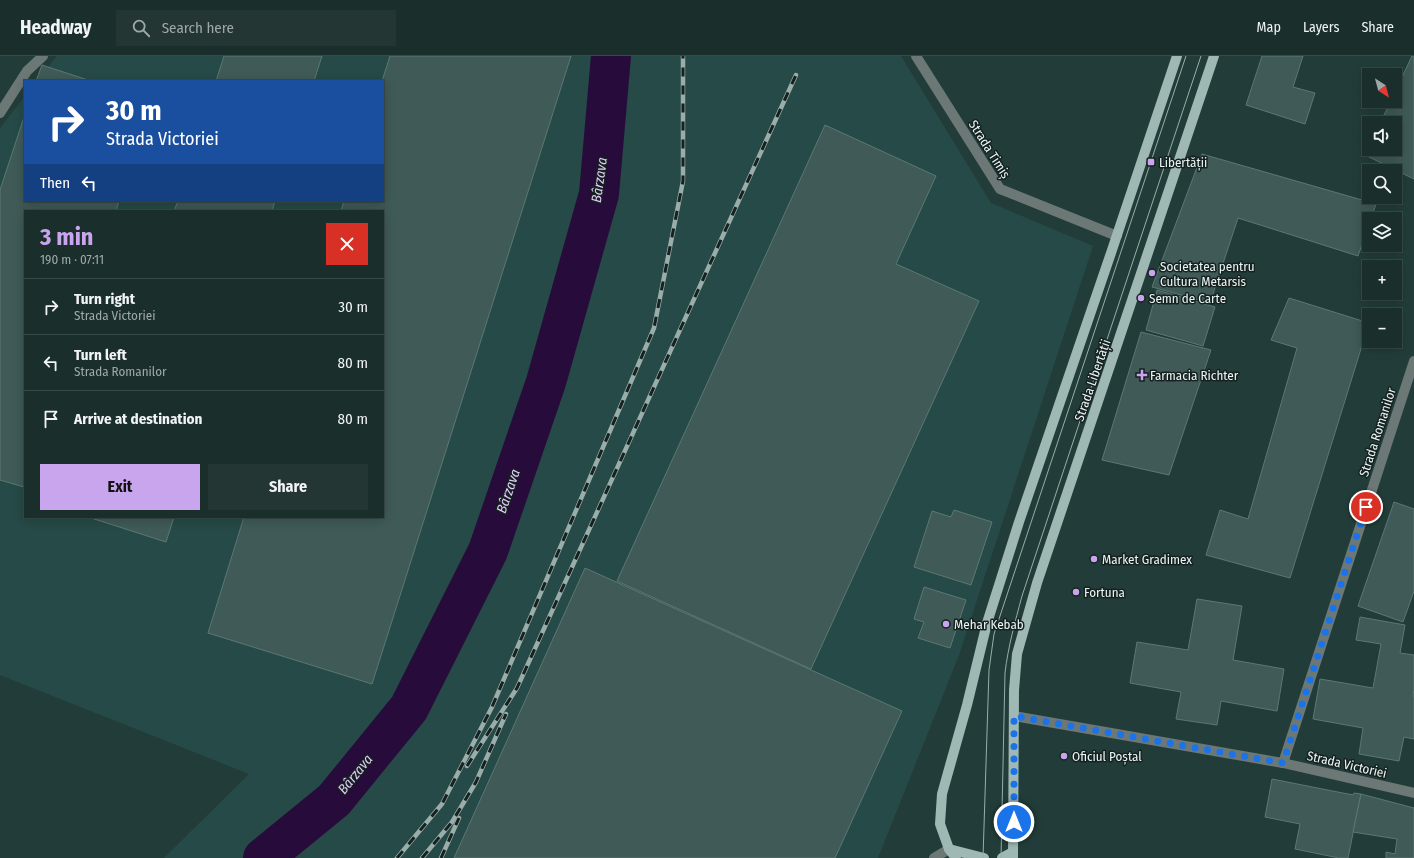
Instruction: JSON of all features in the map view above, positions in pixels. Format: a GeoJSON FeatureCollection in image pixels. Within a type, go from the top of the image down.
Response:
{"type":"FeatureCollection","features":[{"type":"Feature","properties":{"kind":"main road","name":"Strada Libertății"},"geometry":{"type":"LineString","coordinates":[[956,858],[949,849],[940,824],[942,794],[967,706],[989,616],[1177,56]]}},
{"type":"Feature","properties":{"kind":"main road","name":"Strada Libertății"},"geometry":{"type":"LineString","coordinates":[[1013,855],[1014,690],[1017,654],[1037,583],[1214,56]]}},
{"type":"Feature","properties":{"kind":"main road"},"geometry":{"type":"LineString","coordinates":[[949,849],[984,858]]}},
{"type":"Feature","properties":{"kind":"main road"},"geometry":{"type":"LineString","coordinates":[[1002,858],[1013,855]]}},
{"type":"Feature","properties":{"kind":"street"},"geometry":{"type":"LineString","coordinates":[[0,113],[26,71],[43,56]]}},
{"type":"Feature","properties":{"kind":"street","name":"Strada Timiș"},"geometry":{"type":"LineString","coordinates":[[916,56],[1000,189],[1117,236]]}},
{"type":"Feature","properties":{"kind":"street","name":"Strada Romanilor"},"geometry":{"type":"LineString","coordinates":[[1283,763],[1414,361]]}},
{"type":"Feature","properties":{"kind":"street","name":"Strada Victoriei"},"geometry":{"type":"LineString","coordinates":[[1014,716],[1283,763],[1414,793]]}},
{"type":"Feature","properties":{"kind":"street"},"geometry":{"type":"LineString","coordinates":[[934,858],[949,849]]}},
{"type":"Feature","properties":{"kind":"shaded area"},"geometry":{"type":"Polygon","coordinates":[[[57,56],[901,56],[991,203],[1093,246],[959,655],[878,858],[164,858],[249,774],[0,675],[0,128],[24,97],[24,202],[384,202],[384,80],[38,80],[57,56]]]}},
{"type":"Feature","properties":{"kind":"building"},"geometry":{"type":"Polygon","coordinates":[[[224,56],[322,56],[314,80],[216,80],[224,56]]]}},
{"type":"Feature","properties":{"kind":"building"},"geometry":{"type":"Polygon","coordinates":[[[390,56],[571,56],[372,684],[208,633],[244,518],[384,518],[384,210],[341,210],[344,202],[384,202],[384,80],[382,80],[390,56]]]}},
{"type":"Feature","properties":{"kind":"building"},"geometry":{"type":"Polygon","coordinates":[[[1262,56],[1303,56],[1293,87],[1315,93],[1305,124],[1246,105],[1262,56]]]}},
{"type":"Feature","properties":{"kind":"building"},"geometry":{"type":"Polygon","coordinates":[[[1412,56],[1414,56],[1414,179],[1402,173],[1402,164],[1383,164],[1367,156],[1402,156],[1402,116],[1384,116],[1388,108],[1402,108],[1402,77],[1412,56]]]}},
{"type":"Feature","properties":{"kind":"building"},"geometry":{"type":"Polygon","coordinates":[[[42,65],[88,80],[36,80],[42,65]]]}},
{"type":"Feature","properties":{"kind":"building"},"geometry":{"type":"Polygon","coordinates":[[[24,117],[24,202],[119,202],[116,210],[24,210],[24,487],[0,480],[0,190],[24,117]]]}},
{"type":"Feature","properties":{"kind":"building"},"geometry":{"type":"Polygon","coordinates":[[[825,125],[936,176],[896,264],[979,301],[811,669],[617,581],[825,125]]]}},
{"type":"Feature","properties":{"kind":"building"},"geometry":{"type":"Polygon","coordinates":[[[1202,154],[1362,200],[1362,204],[1376,204],[1373,212],[1362,212],[1362,244],[1358,256],[1238,218],[1210,303],[1152,287],[1202,154]]]}},
{"type":"Feature","properties":{"kind":"building"},"geometry":{"type":"Polygon","coordinates":[[[178,202],[275,202],[272,210],[174,210],[178,202]]]}},
{"type":"Feature","properties":{"kind":"building"},"geometry":{"type":"Polygon","coordinates":[[[1157,290],[1215,307],[1203,346],[1146,330],[1157,290]]]}},
{"type":"Feature","properties":{"kind":"building"},"geometry":{"type":"Polygon","coordinates":[[[1289,298],[1362,321],[1362,346],[1290,578],[1206,555],[1220,510],[1248,519],[1297,348],[1271,340],[1289,298]]]}},
{"type":"Feature","properties":{"kind":"building"},"geometry":{"type":"Polygon","coordinates":[[[1141,332],[1211,350],[1169,475],[1102,460],[1141,332]]]}},
{"type":"Feature","properties":{"kind":"building"},"geometry":{"type":"Polygon","coordinates":[[[1394,502],[1414,509],[1414,591],[1403,622],[1358,606],[1394,502]]]}},
{"type":"Feature","properties":{"kind":"building"},"geometry":{"type":"Polygon","coordinates":[[[954,510],[992,522],[971,585],[914,567],[932,511],[951,517],[954,510]]]}},
{"type":"Feature","properties":{"kind":"building"},"geometry":{"type":"Polygon","coordinates":[[[91,518],[174,518],[166,542],[91,518]]]}},
{"type":"Feature","properties":{"kind":"building"},"geometry":{"type":"Polygon","coordinates":[[[585,568],[902,711],[835,858],[454,858],[585,568]]]}},
{"type":"Feature","properties":{"kind":"building"},"geometry":{"type":"Polygon","coordinates":[[[924,587],[966,600],[950,648],[918,638],[924,622],[914,619],[924,587]]]}},
{"type":"Feature","properties":{"kind":"building"},"geometry":{"type":"Polygon","coordinates":[[[1197,599],[1242,606],[1233,660],[1284,669],[1277,711],[1221,701],[1217,725],[1176,719],[1181,692],[1130,683],[1137,642],[1188,650],[1197,599]]]}},
{"type":"Feature","properties":{"kind":"building"},"geometry":{"type":"Polygon","coordinates":[[[1360,617],[1405,625],[1400,653],[1414,655],[1414,739],[1404,737],[1399,761],[1359,754],[1363,728],[1313,719],[1320,679],[1373,688],[1381,644],[1356,640],[1360,617]]]}},
{"type":"Feature","properties":{"kind":"building"},"geometry":{"type":"Polygon","coordinates":[[[1272,779],[1353,795],[1354,793],[1361,794],[1348,858],[1339,858],[1295,849],[1300,824],[1265,817],[1272,779]]]}},
{"type":"Feature","properties":{"kind":"building"},"geometry":{"type":"Polygon","coordinates":[[[1361,794],[1414,808],[1414,858],[1386,858],[1386,852],[1395,854],[1397,839],[1353,832],[1361,794]]]}},
{"type":"Feature","properties":{"kind":"waterway","name":"Bârzava"},"geometry":{"type":"LineString","coordinates":[[263,858],[334,800],[409,708],[488,551],[546,382],[599,194],[611,56]]}},
{"type":"Feature","properties":{"kind":"tram line"},"geometry":{"type":"LineString","coordinates":[[983,858],[989,670],[994,634],[1186,56]]}},
{"type":"Feature","properties":{"kind":"tram line"},"geometry":{"type":"LineString","coordinates":[[1001,858],[1005,673],[1014,625],[1022,596],[1201,56]]}},
{"type":"Feature","properties":{"kind":"railway"},"geometry":{"type":"LineString","coordinates":[[397,858],[442,804],[492,707],[654,328],[683,181],[683,56]]}},
{"type":"Feature","properties":{"kind":"railway"},"geometry":{"type":"LineString","coordinates":[[467,766],[517,688],[796,75]]}},
{"type":"Feature","properties":{"kind":"railway"},"geometry":{"type":"LineString","coordinates":[[422,858],[452,822],[476,782],[506,714]]}},
{"type":"Feature","properties":{"kind":"railway"},"geometry":{"type":"LineString","coordinates":[[441,858],[459,818]]}},
{"type":"Feature","properties":{"kind":"place","name":"Libertății"},"geometry":{"type":"Point","coordinates":[1151,162]}},
{"type":"Feature","properties":{"kind":"place","name":"Societatea pentru Cultura Metarsis"},"geometry":{"type":"Point","coordinates":[1152,273]}},
{"type":"Feature","properties":{"kind":"place","name":"Semn de Carte"},"geometry":{"type":"Point","coordinates":[1141,298]}},
{"type":"Feature","properties":{"kind":"place","name":"Farmacia Richter"},"geometry":{"type":"Point","coordinates":[1142,375]}},
{"type":"Feature","properties":{"kind":"place","name":"Market Gradimex"},"geometry":{"type":"Point","coordinates":[1094,559]}},
{"type":"Feature","properties":{"kind":"place","name":"Fortuna"},"geometry":{"type":"Point","coordinates":[1076,592]}},
{"type":"Feature","properties":{"kind":"place","name":"Mehar Kebab"},"geometry":{"type":"Point","coordinates":[946,624]}},
{"type":"Feature","properties":{"kind":"place","name":"Oficiul Poștal"},"geometry":{"type":"Point","coordinates":[1064,756]}},
{"type":"Feature","properties":{"kind":"route"},"geometry":{"type":"LineString","coordinates":[[1014,822],[1014,716],[1283,763],[1366,507]]}}]}
